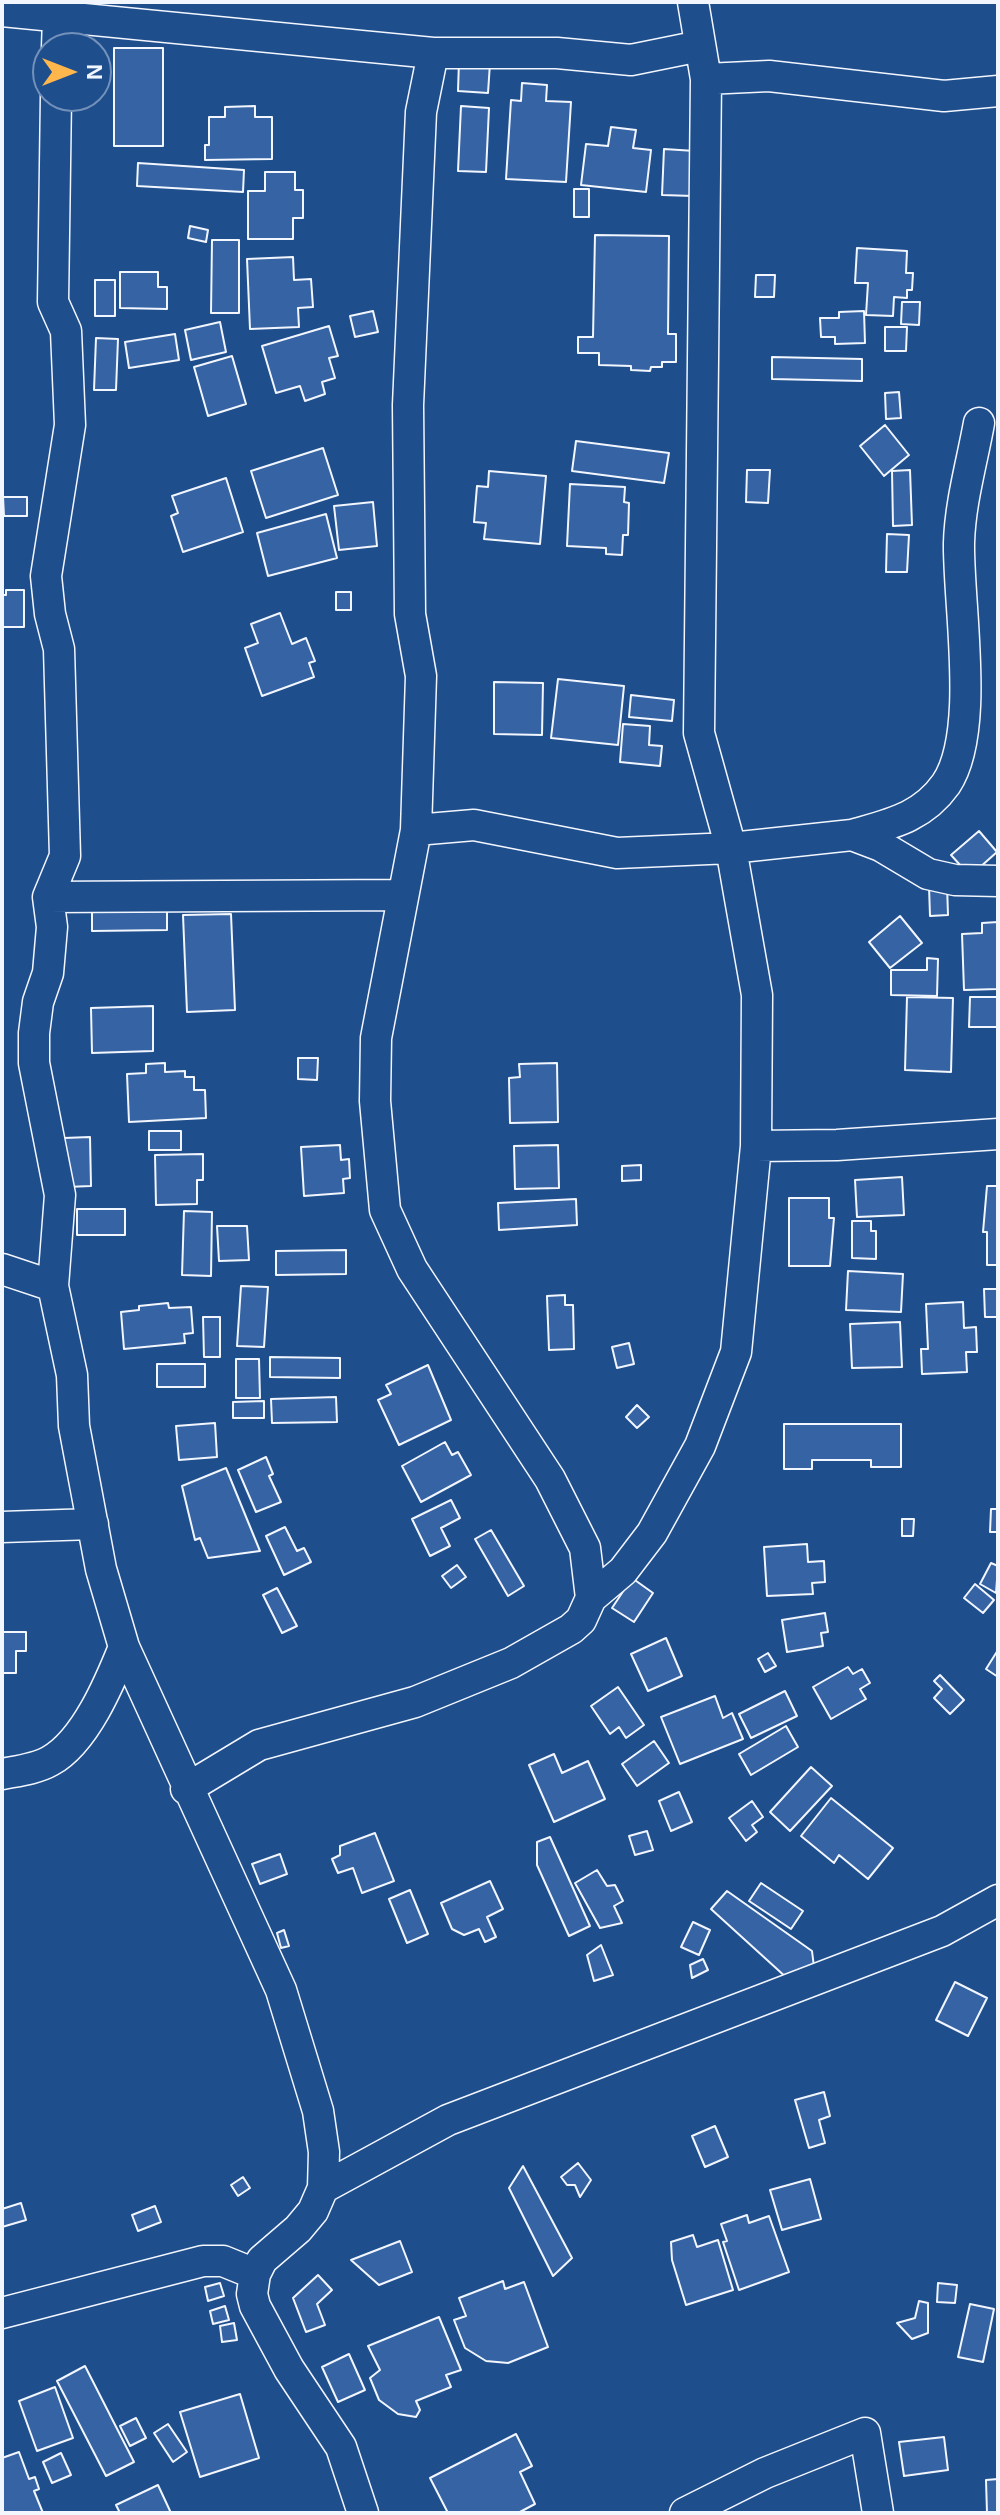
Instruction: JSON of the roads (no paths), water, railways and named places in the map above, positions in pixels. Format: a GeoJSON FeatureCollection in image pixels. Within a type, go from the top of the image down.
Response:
{"type":"FeatureCollection","features":[{"type":"Feature","properties":{"kind":"street"},"geometry":{"type":"LineString","coordinates":[[186,1789],[259,1745],[415,1702],[511,1663],[571,1629],[581,1620],[591,1598],[623,1571],[652,1533],[700,1446],[736,1352],[756,1146],[757,995],[731,848],[699,733],[706,79],[693,2]]}},
{"type":"Feature","properties":{"kind":"street"},"geometry":{"type":"LineString","coordinates":[[2,11],[433,53],[557,53],[631,60],[700,46]]}},
{"type":"Feature","properties":{"kind":"street"},"geometry":{"type":"LineString","coordinates":[[58,17],[58,32]]}},
{"type":"Feature","properties":{"kind":"street"},"geometry":{"type":"LineString","coordinates":[[433,53],[421,112],[408,405],[410,614],[421,676],[416,830],[401,895],[376,1038],[375,1101],[385,1210],[412,1269],[550,1479],[585,1548],[591,1598]]}},
{"type":"Feature","properties":{"kind":"street"},"geometry":{"type":"LineString","coordinates":[[706,79],[769,76],[944,96],[998,91]]}},
{"type":"Feature","properties":{"kind":"street"},"geometry":{"type":"LineString","coordinates":[[56,112],[53,302],[66,331],[70,425],[46,576],[50,614],[59,649],[65,856],[48,897],[52,927],[48,973],[38,1002],[34,1033],[34,1063],[60,1195],[53,1286],[72,1375],[74,1426],[93,1524],[124,1647],[286,2003],[318,2111],[324,2152],[323,2188],[313,2211],[262,2260],[255,2274],[255,2306],[289,2369],[341,2447],[363,2513]]}},
{"type":"Feature","properties":{"kind":"street"},"geometry":{"type":"LineString","coordinates":[[416,830],[474,825],[617,853],[731,848],[852,835],[910,818],[946,783],[960,747],[964,712],[959,543],[979,423]]}},
{"type":"Feature","properties":{"kind":"street"},"geometry":{"type":"LineString","coordinates":[[852,835],[881,846],[928,874],[955,880],[998,881]]}},
{"type":"Feature","properties":{"kind":"street"},"geometry":{"type":"LineString","coordinates":[[48,897],[401,895]]}},
{"type":"Feature","properties":{"kind":"street"},"geometry":{"type":"LineString","coordinates":[[756,1146],[837,1145],[998,1134]]}},
{"type":"Feature","properties":{"kind":"street"},"geometry":{"type":"LineString","coordinates":[[2,1269],[53,1286]]}},
{"type":"Feature","properties":{"kind":"street"},"geometry":{"type":"LineString","coordinates":[[2,1527],[93,1524]]}},
{"type":"Feature","properties":{"kind":"street"},"geometry":{"type":"LineString","coordinates":[[2,1774],[50,1762],[62,1752],[104,1696],[124,1647]]}},
{"type":"Feature","properties":{"kind":"street"},"geometry":{"type":"LineString","coordinates":[[104,1696],[144,1694]]}},
{"type":"Feature","properties":{"kind":"street"},"geometry":{"type":"LineString","coordinates":[[323,2188],[448,2120],[942,1931],[998,1900]]}},
{"type":"Feature","properties":{"kind":"street"},"geometry":{"type":"LineString","coordinates":[[2,2313],[203,2261],[223,2261],[255,2274]]}},
{"type":"Feature","properties":{"kind":"street"},"geometry":{"type":"LineString","coordinates":[[685,2513],[765,2473],[865,2433],[878,2513]]}}]}
